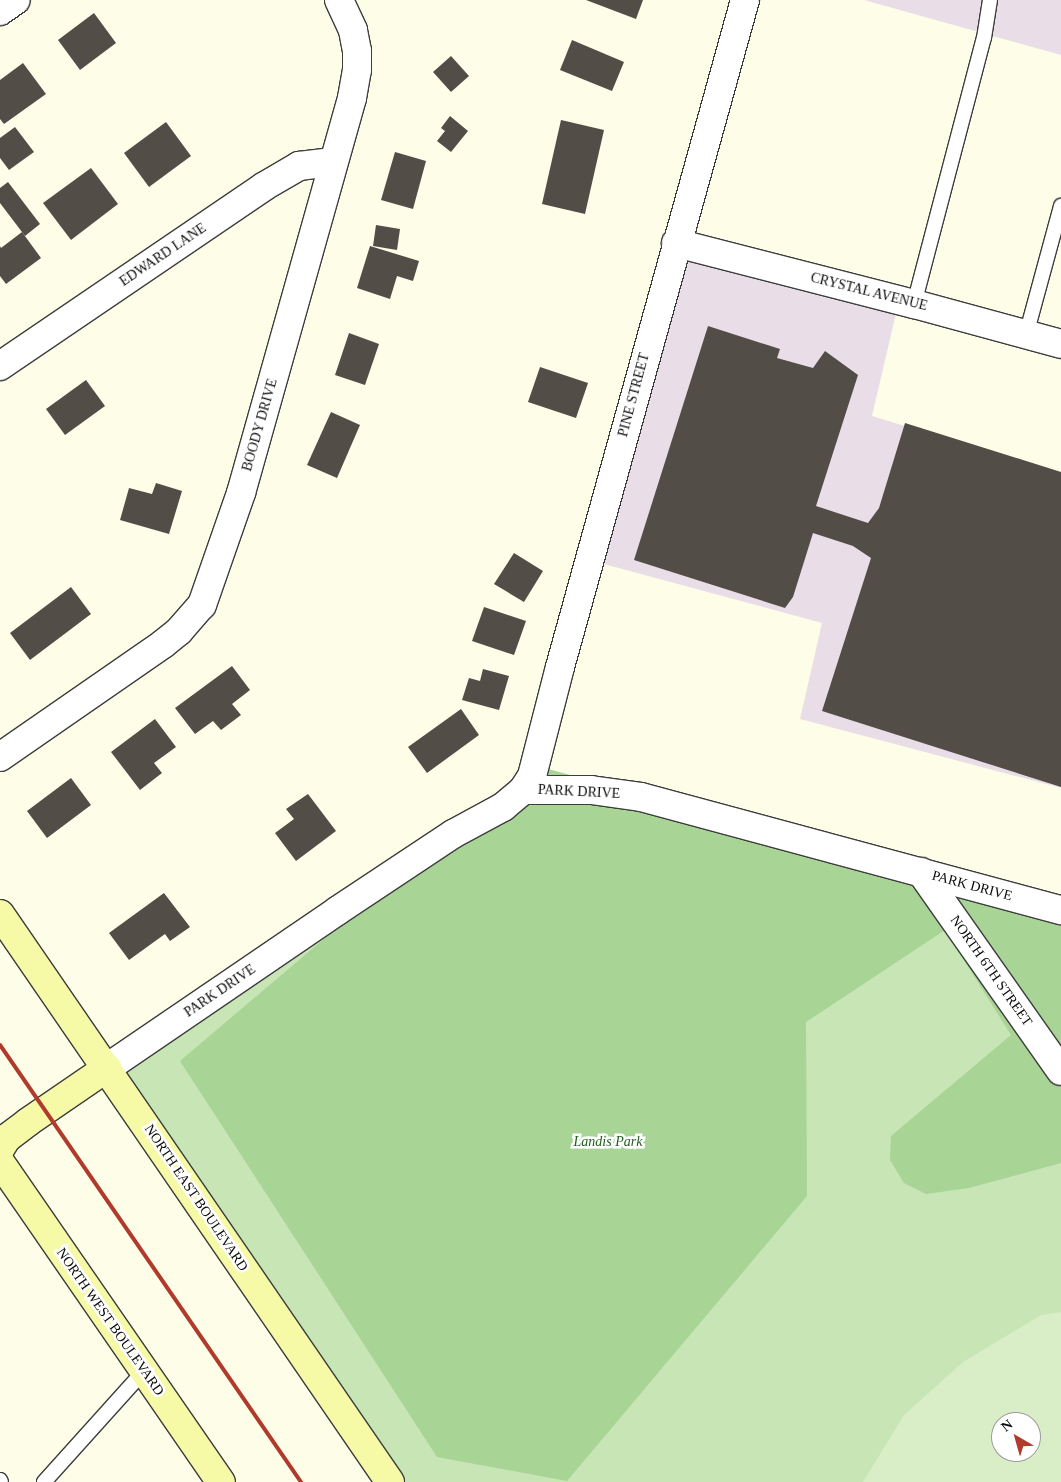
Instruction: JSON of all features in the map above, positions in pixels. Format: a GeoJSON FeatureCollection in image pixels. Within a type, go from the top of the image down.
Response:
{"type":"FeatureCollection","features":[{"type":"Feature","properties":{"kind":"main road","name":"NORTH EAST BOULEVARD"},"geometry":{"type":"LineString","coordinates":[[0,914],[390,1482]]}},
{"type":"Feature","properties":{"kind":"main road"},"geometry":{"type":"LineString","coordinates":[[0,1149],[7,1138],[28,1122],[107,1068]]}},
{"type":"Feature","properties":{"kind":"main road","name":"NORTH WEST BOULEVARD"},"geometry":{"type":"LineString","coordinates":[[0,1162],[220,1482]]}},
{"type":"Feature","properties":{"kind":"street"},"geometry":{"type":"LineString","coordinates":[[0,11],[16,0]]}},
{"type":"Feature","properties":{"kind":"street","name":"BOODY DRIVE"},"geometry":{"type":"LineString","coordinates":[[0,757],[163,644],[179,631],[202,605],[241,493],[352,98],[357,70],[357,50],[353,30],[339,0]]}},
{"type":"Feature","properties":{"kind":"street","name":"PINE STREET"},"geometry":{"type":"LineString","coordinates":[[523,790],[532,776],[676,243],[745,0]]}},
{"type":"Feature","properties":{"kind":"street","name":"EDWARD LANE"},"geometry":{"type":"LineString","coordinates":[[0,366],[264,187],[299,166],[333,162]]}},
{"type":"Feature","properties":{"kind":"street","name":"CRYSTAL AVENUE"},"geometry":{"type":"LineString","coordinates":[[676,243],[1061,344]]}},
{"type":"Feature","properties":{"kind":"street","name":"PARK DRIVE"},"geometry":{"type":"LineString","coordinates":[[107,1068],[453,834],[503,807],[523,790],[583,789],[640,797],[1061,910]]}},
{"type":"Feature","properties":{"kind":"street","name":"NORTH 6TH STREET"},"geometry":{"type":"LineString","coordinates":[[922,872],[1061,1071]]}},
{"type":"Feature","properties":{"kind":"lane"},"geometry":{"type":"LineString","coordinates":[[914,304],[984,38],[990,0]]}},
{"type":"Feature","properties":{"kind":"lane"},"geometry":{"type":"LineString","coordinates":[[1026,334],[1061,206]]}},
{"type":"Feature","properties":{"kind":"lane"},"geometry":{"type":"LineString","coordinates":[[44,1482],[144,1371]]}},
{"type":"Feature","properties":{"kind":"shaded area"},"geometry":{"type":"Polygon","coordinates":[[[864,0],[1061,0],[1061,55],[864,0]]]}},
{"type":"Feature","properties":{"kind":"shaded area"},"geometry":{"type":"Polygon","coordinates":[[[677,247],[898,305],[872,416],[1061,474],[1061,788],[800,719],[822,623],[589,560],[677,247]]]}},
{"type":"Feature","properties":{"kind":"green space","name":"Landis Park"},"geometry":{"type":"Polygon","coordinates":[[[530,764],[1061,909],[1061,1163],[969,1188],[926,1194],[904,1183],[890,1160],[891,1136],[1011,1035],[945,930],[806,1022],[807,1196],[567,1481],[437,1457],[180,1061],[530,764]]]}},
{"type":"Feature","properties":{"kind":"green space","name":"Landis Park"},"geometry":{"type":"Polygon","coordinates":[[[453,834],[1061,910],[1061,1482],[390,1482],[107,1068],[453,834]]]}},
{"type":"Feature","properties":{"kind":"green space"},"geometry":{"type":"Polygon","coordinates":[[[1061,1312],[1061,1482],[863,1482],[904,1415],[963,1362],[1041,1315],[1061,1312]]]}},
{"type":"Feature","properties":{"kind":"building"},"geometry":{"type":"Polygon","coordinates":[[[586,0],[643,0],[636,19],[586,0]]]}},
{"type":"Feature","properties":{"kind":"building"},"geometry":{"type":"Polygon","coordinates":[[[94,13],[116,43],[80,70],[58,40],[94,13]]]}},
{"type":"Feature","properties":{"kind":"building"},"geometry":{"type":"Polygon","coordinates":[[[572,40],[624,62],[612,91],[560,70],[572,40]]]}},
{"type":"Feature","properties":{"kind":"building"},"geometry":{"type":"Polygon","coordinates":[[[451,56],[469,76],[451,92],[433,72],[451,56]]]}},
{"type":"Feature","properties":{"kind":"building"},"geometry":{"type":"Polygon","coordinates":[[[23,63],[46,94],[4,124],[0,119],[0,80],[23,63]]]}},
{"type":"Feature","properties":{"kind":"building"},"geometry":{"type":"Polygon","coordinates":[[[450,116],[468,131],[451,152],[437,141],[445,131],[441,128],[450,116]]]}},
{"type":"Feature","properties":{"kind":"building"},"geometry":{"type":"Polygon","coordinates":[[[561,120],[604,130],[585,214],[542,204],[561,120]]]}},
{"type":"Feature","properties":{"kind":"building"},"geometry":{"type":"Polygon","coordinates":[[[166,122],[191,156],[149,187],[124,153],[166,122]]]}},
{"type":"Feature","properties":{"kind":"building"},"geometry":{"type":"Polygon","coordinates":[[[15,127],[34,152],[9,170],[0,158],[0,138],[15,127]]]}},
{"type":"Feature","properties":{"kind":"building"},"geometry":{"type":"Polygon","coordinates":[[[395,152],[426,161],[413,209],[381,200],[395,152]]]}},
{"type":"Feature","properties":{"kind":"building"},"geometry":{"type":"Polygon","coordinates":[[[91,168],[118,204],[71,240],[43,203],[91,168]]]}},
{"type":"Feature","properties":{"kind":"building"},"geometry":{"type":"Polygon","coordinates":[[[8,182],[40,224],[25,236],[0,203],[0,188],[8,182]]]}},
{"type":"Feature","properties":{"kind":"building"},"geometry":{"type":"Polygon","coordinates":[[[376,225],[400,229],[397,250],[373,246],[376,225]]]}},
{"type":"Feature","properties":{"kind":"building"},"geometry":{"type":"Polygon","coordinates":[[[22,232],[41,258],[6,284],[0,276],[0,246],[1,248],[22,232]]]}},
{"type":"Feature","properties":{"kind":"building"},"geometry":{"type":"Polygon","coordinates":[[[370,246],[419,261],[413,281],[397,276],[390,299],[357,288],[370,246]]]}},
{"type":"Feature","properties":{"kind":"building"},"geometry":{"type":"Polygon","coordinates":[[[708,326],[780,349],[777,358],[813,368],[825,351],[858,375],[816,506],[868,523],[879,508],[905,423],[1061,472],[1061,787],[822,711],[871,558],[853,546],[813,533],[793,597],[785,608],[634,560],[708,326]]]}},
{"type":"Feature","properties":{"kind":"building"},"geometry":{"type":"Polygon","coordinates":[[[349,333],[379,344],[365,385],[335,375],[349,333]]]}},
{"type":"Feature","properties":{"kind":"building"},"geometry":{"type":"Polygon","coordinates":[[[540,367],[588,383],[576,418],[528,402],[540,367]]]}},
{"type":"Feature","properties":{"kind":"building"},"geometry":{"type":"Polygon","coordinates":[[[86,380],[105,406],[65,435],[46,409],[86,380]]]}},
{"type":"Feature","properties":{"kind":"building"},"geometry":{"type":"Polygon","coordinates":[[[331,412],[360,425],[337,478],[307,465],[331,412]]]}},
{"type":"Feature","properties":{"kind":"building"},"geometry":{"type":"Polygon","coordinates":[[[156,483],[182,491],[169,534],[120,520],[129,488],[152,494],[156,483]]]}},
{"type":"Feature","properties":{"kind":"building"},"geometry":{"type":"Polygon","coordinates":[[[514,553],[543,571],[524,602],[494,584],[514,553]]]}},
{"type":"Feature","properties":{"kind":"building"},"geometry":{"type":"Polygon","coordinates":[[[71,587],[91,614],[30,660],[10,633],[71,587]]]}},
{"type":"Feature","properties":{"kind":"building"},"geometry":{"type":"Polygon","coordinates":[[[484,607],[526,621],[514,655],[472,641],[484,607]]]}},
{"type":"Feature","properties":{"kind":"building"},"geometry":{"type":"Polygon","coordinates":[[[232,666],[250,690],[232,704],[241,715],[221,730],[213,721],[195,734],[175,708],[232,666]]]}},
{"type":"Feature","properties":{"kind":"building"},"geometry":{"type":"Polygon","coordinates":[[[483,669],[509,676],[499,710],[462,700],[469,678],[480,681],[483,669]]]}},
{"type":"Feature","properties":{"kind":"building"},"geometry":{"type":"Polygon","coordinates":[[[461,709],[479,735],[427,773],[408,747],[461,709]]]}},
{"type":"Feature","properties":{"kind":"building"},"geometry":{"type":"Polygon","coordinates":[[[155,719],[176,747],[154,763],[162,773],[140,790],[111,752],[155,719]]]}},
{"type":"Feature","properties":{"kind":"building"},"geometry":{"type":"Polygon","coordinates":[[[71,778],[91,805],[47,838],[27,811],[71,778]]]}},
{"type":"Feature","properties":{"kind":"building"},"geometry":{"type":"Polygon","coordinates":[[[308,794],[336,831],[296,861],[275,833],[294,819],[286,809],[308,794]]]}},
{"type":"Feature","properties":{"kind":"building"},"geometry":{"type":"Polygon","coordinates":[[[164,893],[190,927],[170,941],[165,934],[129,960],[109,933],[164,893]]]}},
{"type":"Feature","properties":{"kind":"railway"},"geometry":{"type":"LineString","coordinates":[[0,1045],[301,1482]]}}]}
